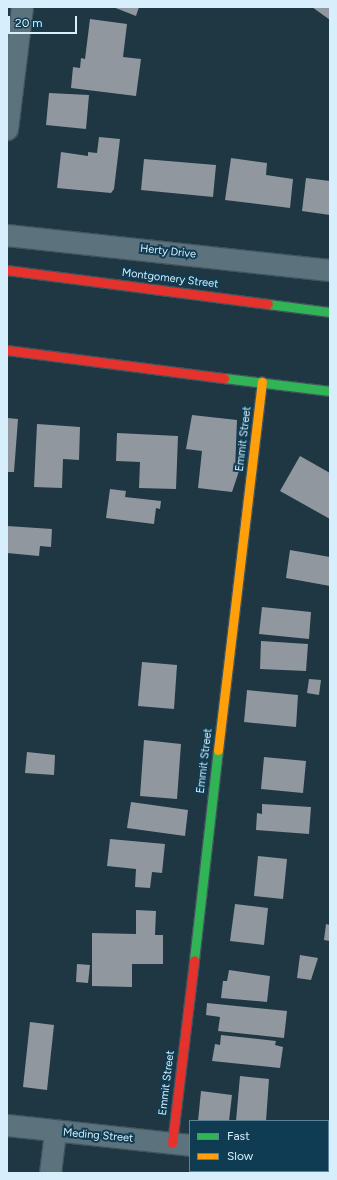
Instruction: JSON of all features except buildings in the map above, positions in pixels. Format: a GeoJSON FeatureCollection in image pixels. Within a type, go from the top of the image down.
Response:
{"type":"FeatureCollection","features":[{"type":"Feature","properties":{"kind":"street"},"geometry":{"type":"LineString","coordinates":[[7,128],[22,7]]}},
{"type":"Feature","properties":{"kind":"street","name":"Herty Drive"},"geometry":{"type":"LineString","coordinates":[[7,234],[330,270]]}},
{"type":"Feature","properties":{"kind":"street","name":"Montgomery Street"},"geometry":{"type":"LineString","coordinates":[[7,270],[330,312]]}},
{"type":"Feature","properties":{"kind":"street"},"geometry":{"type":"LineString","coordinates":[[7,350],[330,391]]}},
{"type":"Feature","properties":{"kind":"street","name":"Emmit Street"},"geometry":{"type":"LineString","coordinates":[[181,1144],[262,382]]}},
{"type":"Feature","properties":{"kind":"street","name":"Meding Street"},"geometry":{"type":"LineString","coordinates":[[7,1125],[55,1132],[181,1144]]}},
{"type":"Feature","properties":{"kind":"street"},"geometry":{"type":"LineString","coordinates":[[50,1173],[55,1132]]}},
{"type":"Feature","properties":{"kind":"traffic: fast"},"geometry":{"type":"LineString","coordinates":[[268,304],[330,312]]}},
{"type":"Feature","properties":{"kind":"traffic: fast"},"geometry":{"type":"LineString","coordinates":[[224,378],[330,391]]}},
{"type":"Feature","properties":{"kind":"traffic: fast"},"geometry":{"type":"LineString","coordinates":[[194,960],[218,750]]}},
{"type":"Feature","properties":{"kind":"traffic: slow"},"geometry":{"type":"LineString","coordinates":[[218,750],[262,382]]}},
{"type":"Feature","properties":{"kind":"traffic: jam"},"geometry":{"type":"LineString","coordinates":[[7,270],[268,304]]}},
{"type":"Feature","properties":{"kind":"traffic: jam"},"geometry":{"type":"LineString","coordinates":[[7,350],[224,378]]}},
{"type":"Feature","properties":{"kind":"traffic: jam"},"geometry":{"type":"LineString","coordinates":[[172,1143],[194,960]]}}]}
